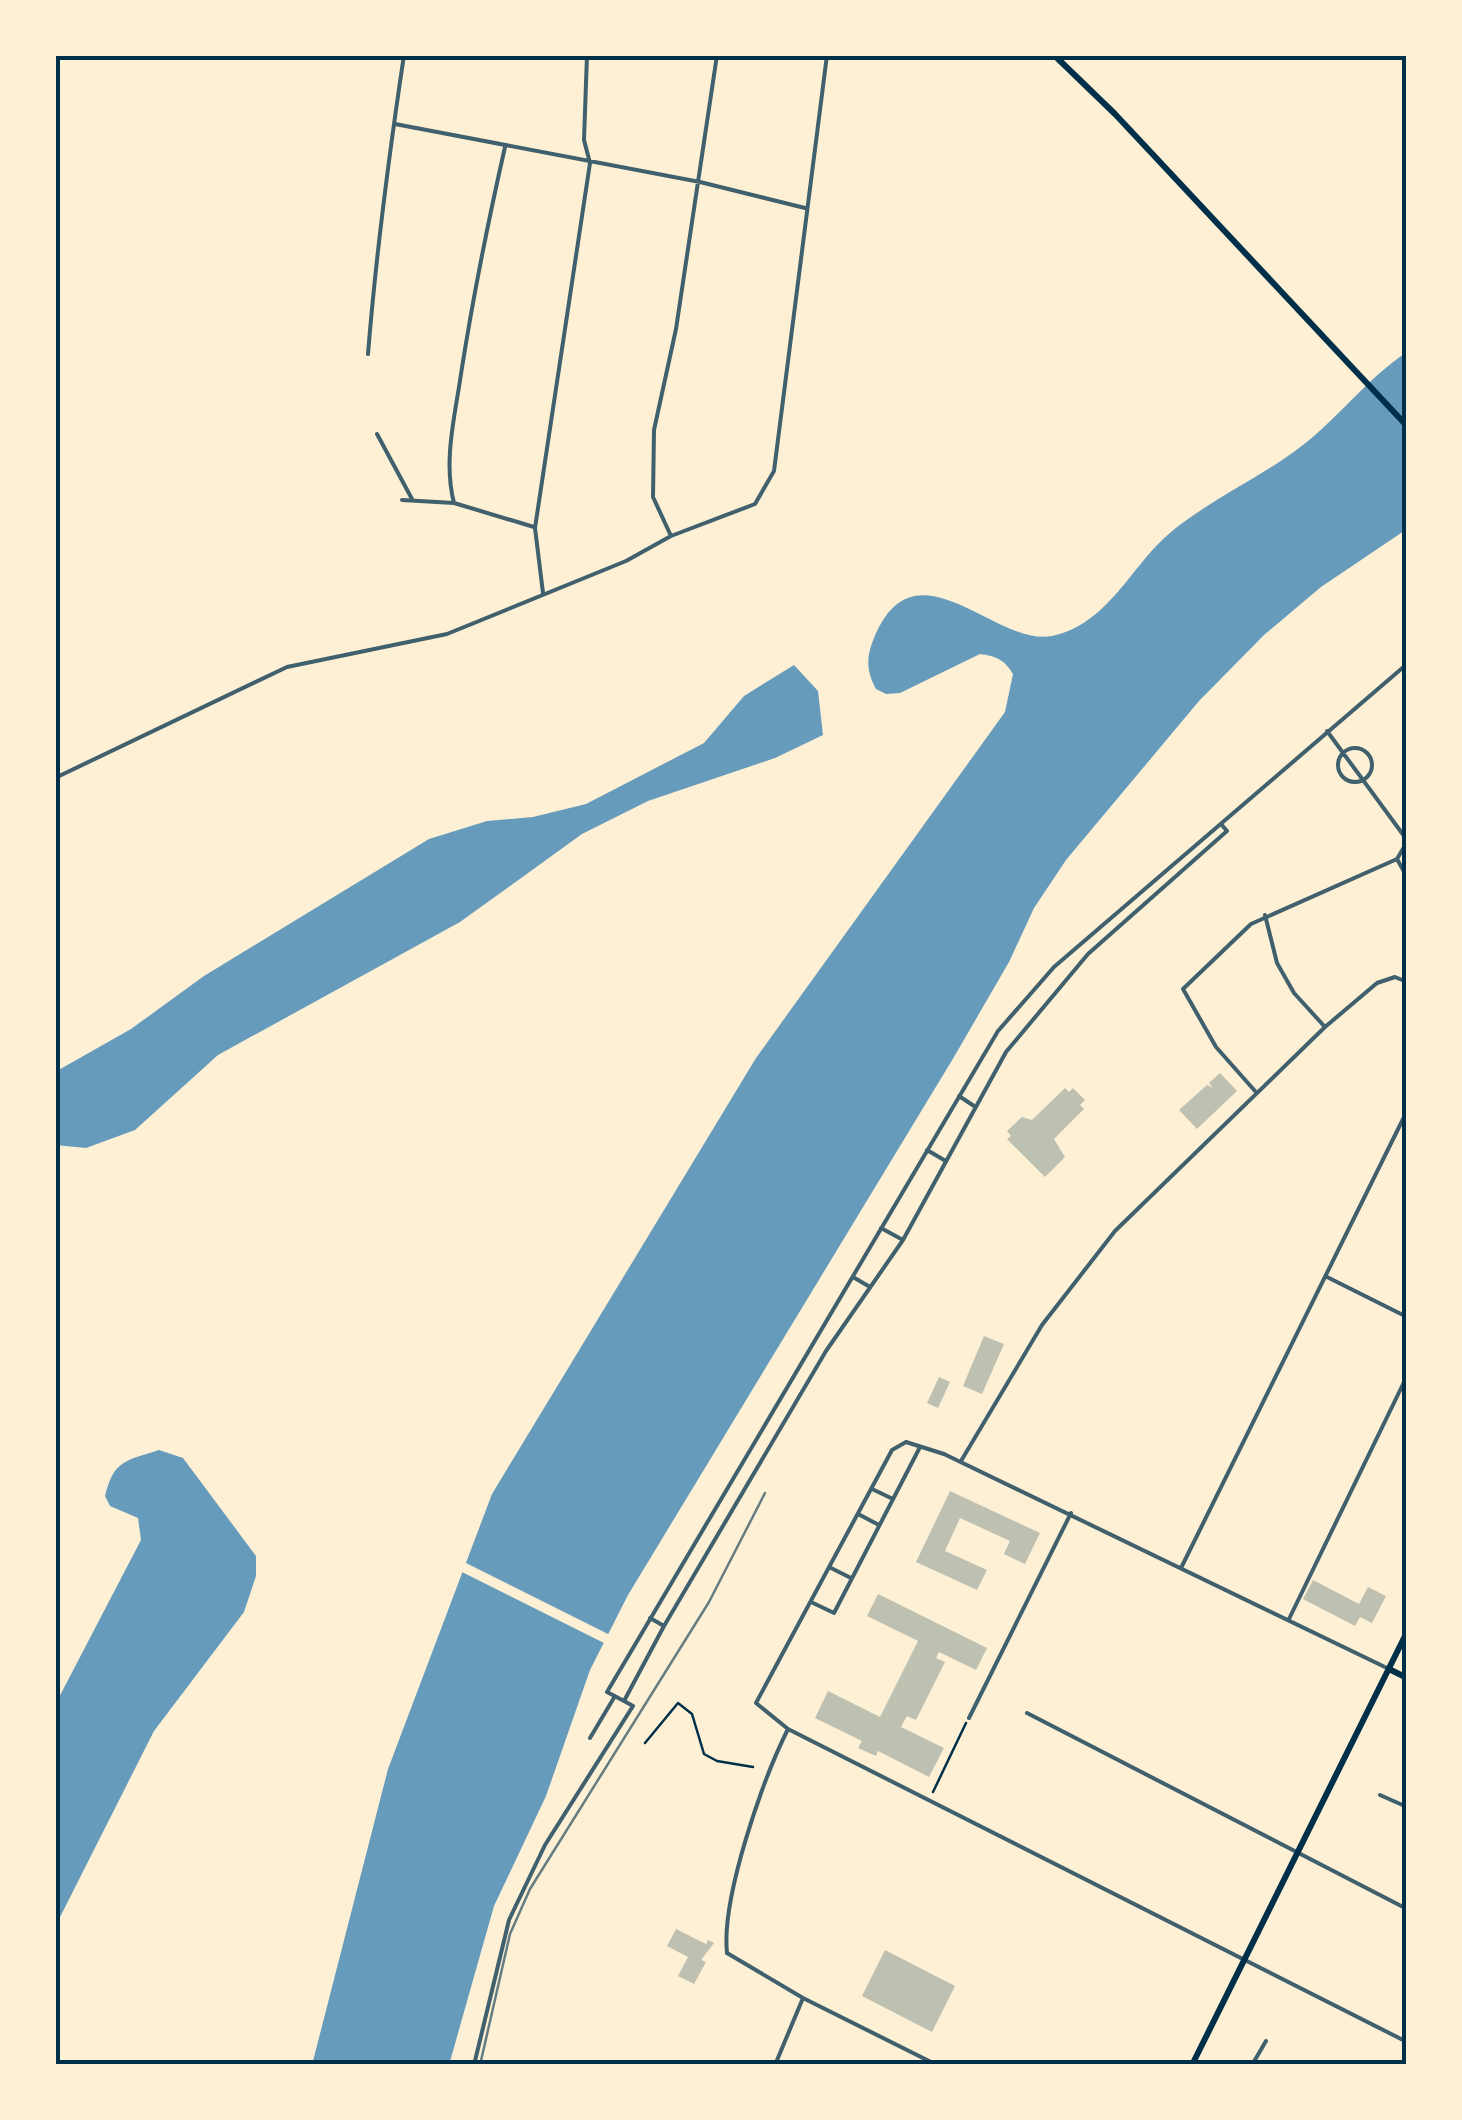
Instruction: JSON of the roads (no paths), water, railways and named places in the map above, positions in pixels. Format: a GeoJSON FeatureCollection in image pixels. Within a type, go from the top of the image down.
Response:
{"type":"FeatureCollection","features":[{"type":"Feature","properties":{"kind":"main road"},"geometry":{"type":"LineString","coordinates":[[1054,55],[1407,426]]}},
{"type":"Feature","properties":{"kind":"main road"},"geometry":{"type":"LineString","coordinates":[[1192,2065],[1407,1632]]}},
{"type":"Feature","properties":{"kind":"main road"},"geometry":{"type":"LineString","coordinates":[[1389,1669],[1407,1678]]}},
{"type":"Feature","properties":{"kind":"street"},"geometry":{"type":"LineString","coordinates":[[368,354],[380,206],[404,55]]}},
{"type":"Feature","properties":{"kind":"street"},"geometry":{"type":"LineString","coordinates":[[543,593],[535,528],[590,162],[584,140],[587,55]]}},
{"type":"Feature","properties":{"kind":"street"},"geometry":{"type":"LineString","coordinates":[[670,536],[653,496],[654,430],[700,182],[717,55]]}},
{"type":"Feature","properties":{"kind":"street"},"geometry":{"type":"LineString","coordinates":[[55,778],[287,668],[447,634],[626,560],[670,536],[755,504],[769,487],[827,55]]}},
{"type":"Feature","properties":{"kind":"street"},"geometry":{"type":"LineString","coordinates":[[395,124],[700,182],[805,208]]}},
{"type":"Feature","properties":{"kind":"street"},"geometry":{"type":"LineString","coordinates":[[454,502],[448,480],[451,439],[476,283],[505,147]]}},
{"type":"Feature","properties":{"kind":"street"},"geometry":{"type":"LineString","coordinates":[[377,434],[412,499]]}},
{"type":"Feature","properties":{"kind":"street"},"geometry":{"type":"LineString","coordinates":[[402,500],[454,502],[535,528]]}},
{"type":"Feature","properties":{"kind":"street"},"geometry":{"type":"LineString","coordinates":[[474,2065],[509,1920],[545,1845],[633,1706],[607,1692],[993,1042],[1028,993],[1054,967],[1407,664]]}},
{"type":"Feature","properties":{"kind":"street"},"geometry":{"type":"LineString","coordinates":[[1256,1092],[1216,1047],[1183,989],[1238,934],[1265,916],[1396,859],[1407,841],[1327,731]]}},
{"type":"Feature","properties":{"kind":"street"},"geometry":{"type":"LineString","coordinates":[[1364,751],[1374,762],[1371,774],[1363,779],[1346,779],[1336,770],[1338,755],[1364,751]]}},
{"type":"Feature","properties":{"kind":"street"},"geometry":{"type":"LineString","coordinates":[[624,1701],[800,1394],[903,1240],[1006,1052],[1088,954],[1227,831],[1221,824]]}},
{"type":"Feature","properties":{"kind":"street"},"geometry":{"type":"LineString","coordinates":[[1396,859],[1407,877]]}},
{"type":"Feature","properties":{"kind":"street"},"geometry":{"type":"LineString","coordinates":[[1265,916],[1277,963],[1294,993],[1325,1027]]}},
{"type":"Feature","properties":{"kind":"street"},"geometry":{"type":"LineString","coordinates":[[961,1461],[1042,1325],[1115,1231],[1325,1027],[1377,983],[1395,978],[1407,982]]}},
{"type":"Feature","properties":{"kind":"street"},"geometry":{"type":"LineString","coordinates":[[993,1042],[1006,1052]]}},
{"type":"Feature","properties":{"kind":"street"},"geometry":{"type":"LineString","coordinates":[[958,1096],[974,1106]]}},
{"type":"Feature","properties":{"kind":"street"},"geometry":{"type":"LineString","coordinates":[[1182,1566],[1407,1111]]}},
{"type":"Feature","properties":{"kind":"street"},"geometry":{"type":"LineString","coordinates":[[927,1150],[944,1160]]}},
{"type":"Feature","properties":{"kind":"street"},"geometry":{"type":"LineString","coordinates":[[881,1228],[903,1240]]}},
{"type":"Feature","properties":{"kind":"street"},"geometry":{"type":"LineString","coordinates":[[852,1276],[870,1287]]}},
{"type":"Feature","properties":{"kind":"street"},"geometry":{"type":"LineString","coordinates":[[1327,1276],[1407,1317]]}},
{"type":"Feature","properties":{"kind":"street"},"geometry":{"type":"LineString","coordinates":[[1289,1619],[1407,1376]]}},
{"type":"Feature","properties":{"kind":"street"},"geometry":{"type":"LineString","coordinates":[[787,1388],[800,1394]]}},
{"type":"Feature","properties":{"kind":"street"},"geometry":{"type":"LineString","coordinates":[[1389,1669],[961,1461],[906,1442],[892,1450],[756,1703],[788,1728],[928,1802],[1407,2042]]}},
{"type":"Feature","properties":{"kind":"street"},"geometry":{"type":"LineString","coordinates":[[811,1602],[834,1613],[920,1447]]}},
{"type":"Feature","properties":{"kind":"street"},"geometry":{"type":"LineString","coordinates":[[749,1454],[762,1461]]}},
{"type":"Feature","properties":{"kind":"street"},"geometry":{"type":"LineString","coordinates":[[872,1488],[893,1500]]}},
{"type":"Feature","properties":{"kind":"street"},"geometry":{"type":"LineString","coordinates":[[968,1718],[1070,1513]]}},
{"type":"Feature","properties":{"kind":"street"},"geometry":{"type":"LineString","coordinates":[[858,1514],[879,1525]]}},
{"type":"Feature","properties":{"kind":"street"},"geometry":{"type":"LineString","coordinates":[[682,1564],[696,1572]]}},
{"type":"Feature","properties":{"kind":"street"},"geometry":{"type":"LineString","coordinates":[[829,1567],[852,1578]]}},
{"type":"Feature","properties":{"kind":"street"},"geometry":{"type":"LineString","coordinates":[[650,1618],[664,1626]]}},
{"type":"Feature","properties":{"kind":"street"},"geometry":{"type":"LineString","coordinates":[[590,1738],[615,1696]]}},
{"type":"Feature","properties":{"kind":"street"},"geometry":{"type":"LineString","coordinates":[[1027,1713],[1407,1909]]}},
{"type":"Feature","properties":{"kind":"street"},"geometry":{"type":"LineString","coordinates":[[788,1728],[736,1872],[725,1921],[727,1952],[803,1998],[937,2065]]}},
{"type":"Feature","properties":{"kind":"street"},"geometry":{"type":"LineString","coordinates":[[1380,1794],[1407,1808]]}},
{"type":"Feature","properties":{"kind":"street"},"geometry":{"type":"LineString","coordinates":[[775,2065],[803,1998]]}},
{"type":"Feature","properties":{"kind":"street"},"geometry":{"type":"LineString","coordinates":[[1252,2065],[1266,2041]]}},
{"type":"Feature","properties":{"kind":"water"},"geometry":{"type":"Polygon","coordinates":[[[1407,352],[1407,529],[1321,587],[1264,635],[1199,701],[1066,860],[1034,908],[1009,962],[954,1057],[628,1595],[590,1670],[546,1796],[494,1906],[449,2065],[312,2065],[388,1769],[492,1494],[756,1058],[1005,712],[1013,674],[1003,662],[986,655],[980,654],[900,693],[886,694],[876,689],[869,657],[888,613],[908,598],[930,596],[954,602],[1029,635],[1052,636],[1072,629],[1104,607],[1171,532],[1299,448],[1407,352]]]}},
{"type":"Feature","properties":{"kind":"water"},"geometry":{"type":"Polygon","coordinates":[[[794,665],[818,691],[823,735],[775,758],[648,801],[582,834],[460,922],[218,1055],[135,1130],[86,1148],[55,1145],[55,1072],[131,1029],[204,976],[429,839],[487,821],[533,817],[586,804],[704,743],[744,696],[794,665]]]}},
{"type":"Feature","properties":{"kind":"water"},"geometry":{"type":"Polygon","coordinates":[[[159,1450],[183,1458],[256,1556],[256,1576],[244,1612],[154,1731],[55,1927],[55,1705],[141,1540],[138,1518],[110,1506],[105,1496],[112,1475],[123,1464],[159,1450]]]}},
{"type":"Feature","properties":{"kind":"railway"},"geometry":{"type":"LineString","coordinates":[[480,2065],[510,1934],[530,1889],[709,1602],[765,1493]]}}]}
